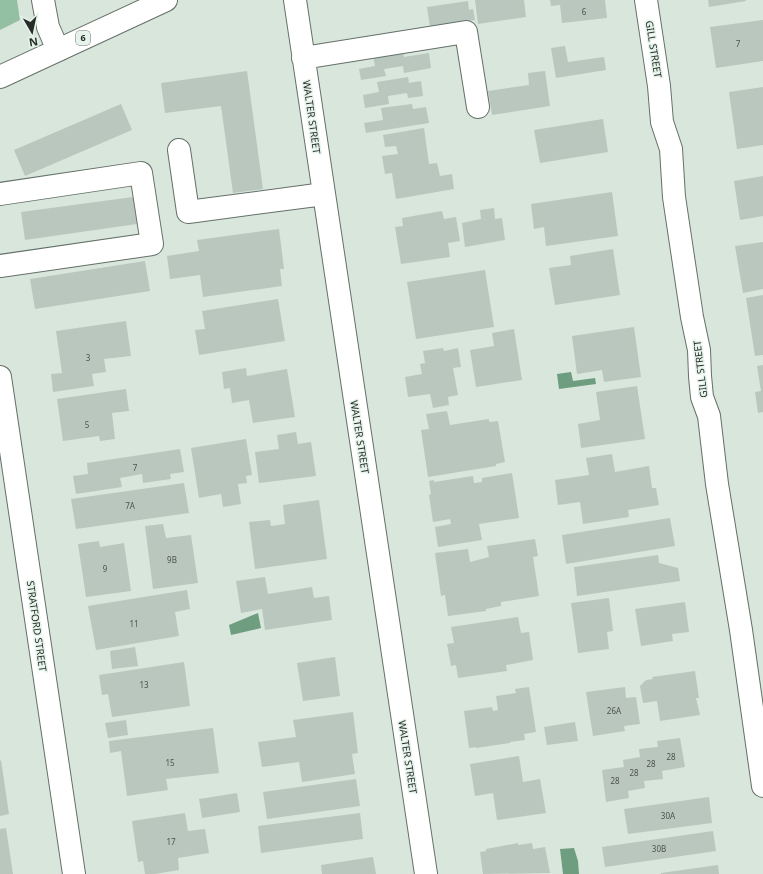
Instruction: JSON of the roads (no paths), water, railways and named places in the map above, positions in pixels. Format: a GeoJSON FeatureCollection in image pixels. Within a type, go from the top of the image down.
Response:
{"type":"FeatureCollection","features":[{"type":"Feature","properties":{"kind":"main road"},"geometry":{"type":"LineString","coordinates":[[43,0],[48,27],[58,50]]}},
{"type":"Feature","properties":{"kind":"main road","name":"6"},"geometry":{"type":"LineString","coordinates":[[0,77],[166,0]]}},
{"type":"Feature","properties":{"kind":"main road","name":"WALTER STREET"},"geometry":{"type":"LineString","coordinates":[[295,0],[426,874]]}},
{"type":"Feature","properties":{"kind":"main road","name":"GILL STREET"},"geometry":{"type":"LineString","coordinates":[[646,0],[659,86],[662,122],[671,149],[674,197],[692,317],[699,350],[702,397],[709,416],[717,484],[741,630],[763,786]]}},
{"type":"Feature","properties":{"kind":"main road"},"geometry":{"type":"LineString","coordinates":[[303,58],[466,32],[478,107]]}},
{"type":"Feature","properties":{"kind":"main road"},"geometry":{"type":"LineString","coordinates":[[179,150],[188,212],[324,194]]}},
{"type":"Feature","properties":{"kind":"main road"},"geometry":{"type":"LineString","coordinates":[[0,194],[141,173],[152,244],[0,266]]}},
{"type":"Feature","properties":{"kind":"main road","name":"STRATFORD STREET"},"geometry":{"type":"LineString","coordinates":[[0,377],[74,874]]}}]}
